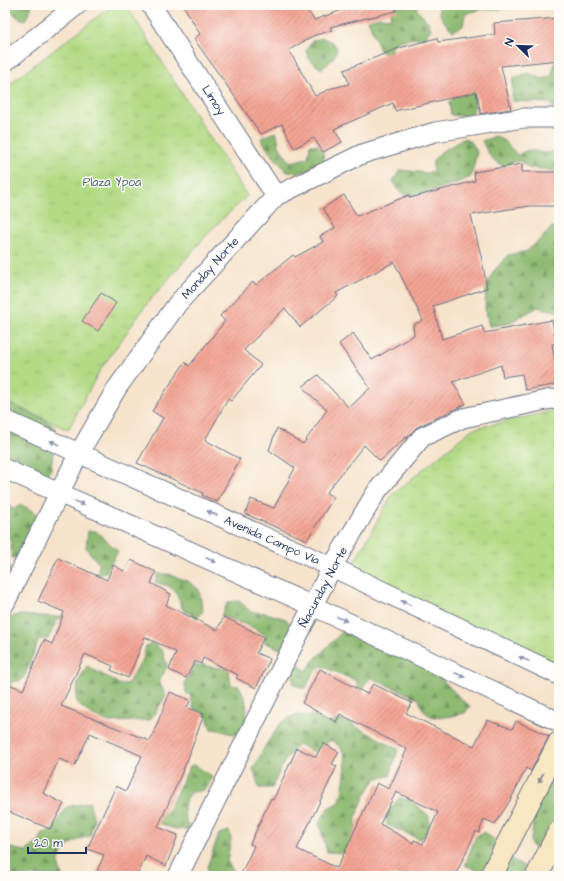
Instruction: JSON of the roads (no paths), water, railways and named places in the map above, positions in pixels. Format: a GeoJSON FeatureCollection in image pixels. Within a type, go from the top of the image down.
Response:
{"type":"FeatureCollection","features":[{"type":"Feature","properties":{"kind":"main road"},"geometry":{"type":"LineString","coordinates":[[492,876],[559,743]]}},
{"type":"Feature","properties":{"kind":"main road"},"geometry":{"type":"LineString","coordinates":[[537,876],[559,832]]}},
{"type":"Feature","properties":{"kind":"street"},"geometry":{"type":"LineString","coordinates":[[5,62],[77,5]]}},
{"type":"Feature","properties":{"kind":"street","name":"Limoy"},"geometry":{"type":"LineString","coordinates":[[151,5],[276,196]]}},
{"type":"Feature","properties":{"kind":"street","name":"Monday Norte"},"geometry":{"type":"LineString","coordinates":[[5,603],[79,453],[117,388],[178,302],[276,196],[362,154],[435,132],[524,118],[559,118]]}},
{"type":"Feature","properties":{"kind":"street","name":"Ñacunday Norte"},"geometry":{"type":"LineString","coordinates":[[178,876],[332,567],[377,491],[422,437],[464,418],[551,399],[559,400]]}},
{"type":"Feature","properties":{"kind":"street","name":"Avenida Campo Vía"},"geometry":{"type":"LineString","coordinates":[[5,420],[332,567],[559,675]]}},
{"type":"Feature","properties":{"kind":"street"},"geometry":{"type":"LineString","coordinates":[[5,469],[313,606],[559,722]]}},
{"type":"Feature","properties":{"kind":"park label","name":"Plaza Ypoa"},"geometry":{"type":"Point","coordinates":[112,182]}}]}
